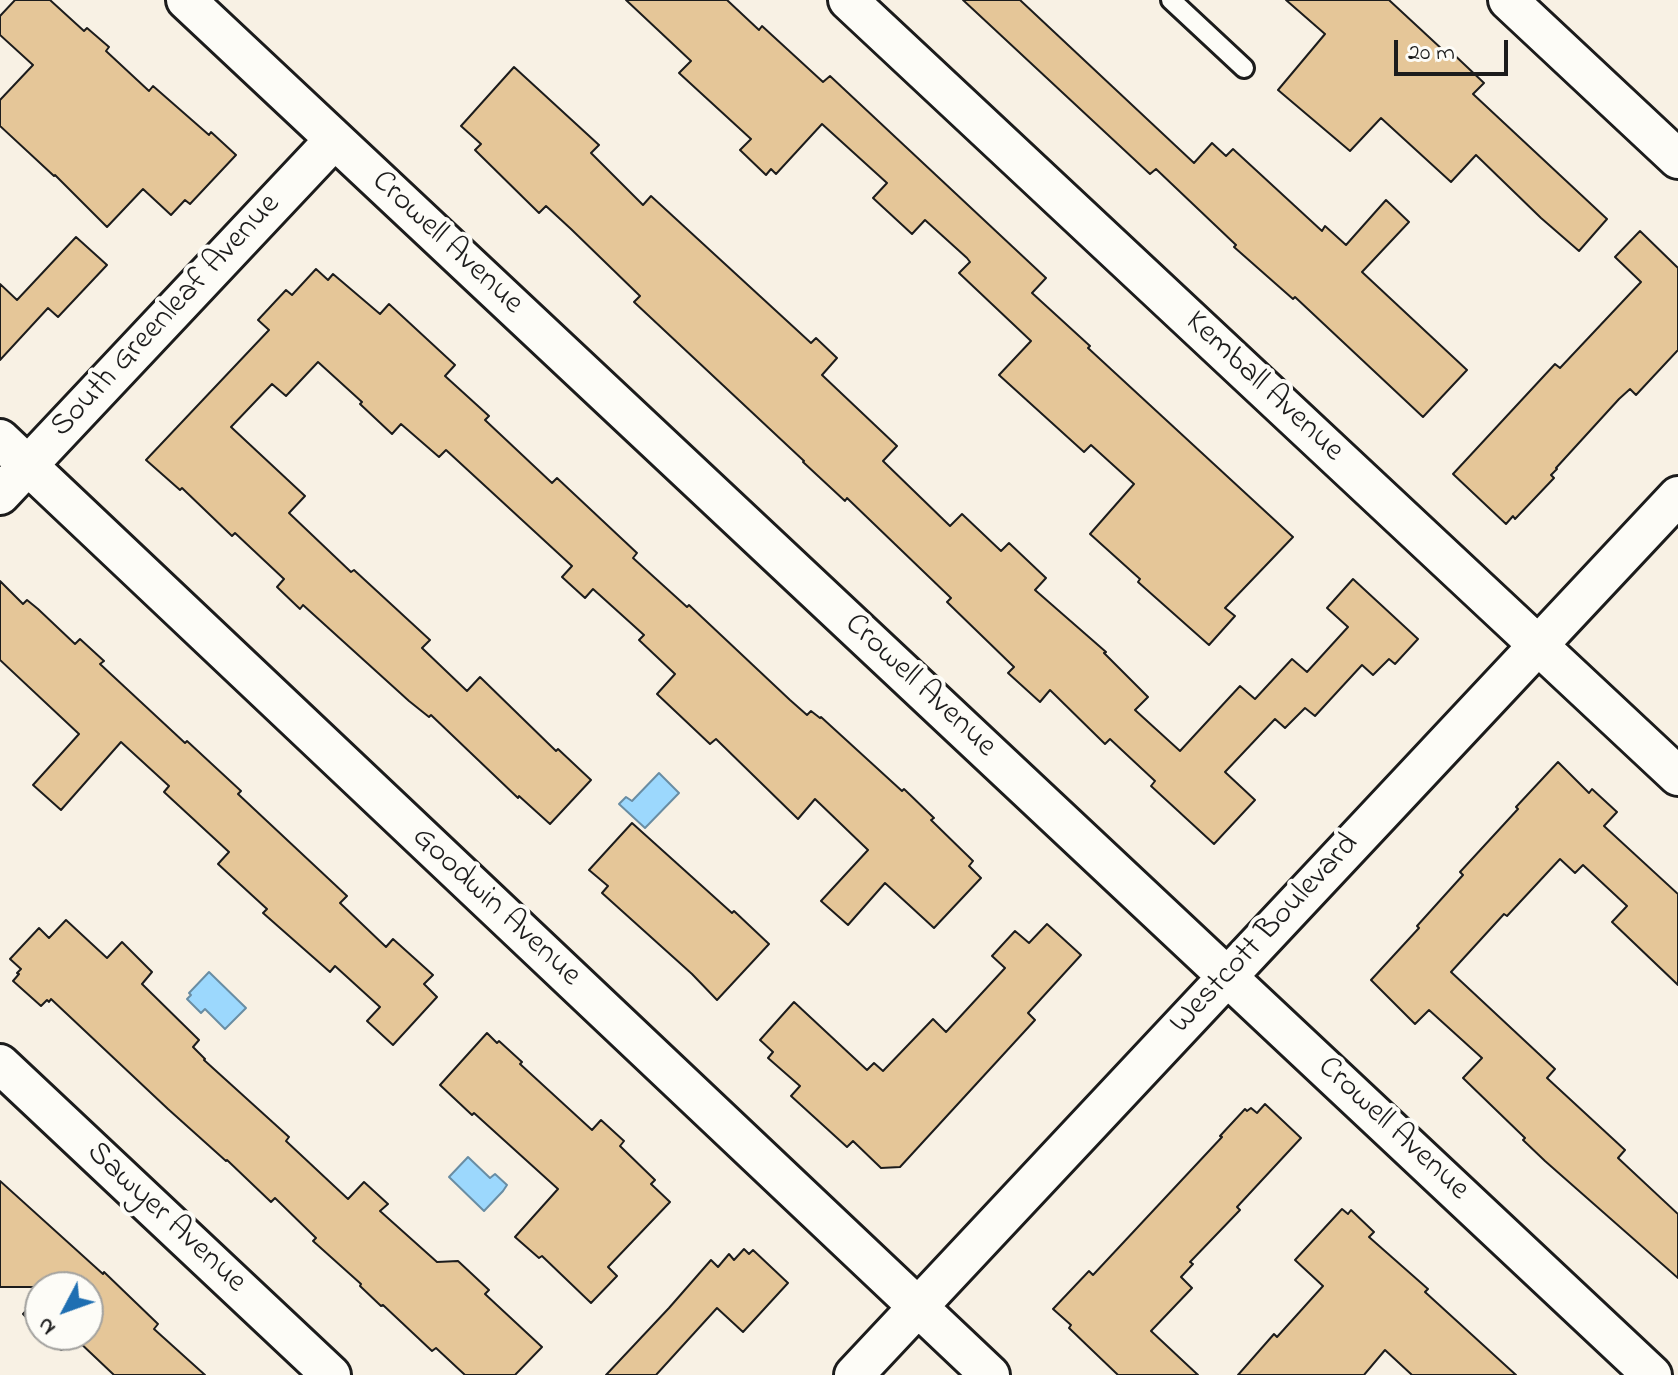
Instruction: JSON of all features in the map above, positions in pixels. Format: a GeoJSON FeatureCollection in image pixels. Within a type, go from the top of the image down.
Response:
{"type":"FeatureCollection","features":[{"type":"Feature","properties":{"kind":"street","name":"Crowell Avenue"},"geometry":{"type":"LineString","coordinates":[[186,0],[1652,1375]]}},
{"type":"Feature","properties":{"kind":"street","name":"Kemball Avenue"},"geometry":{"type":"LineString","coordinates":[[848,0],[1678,776]]}},
{"type":"Feature","properties":{"kind":"street"},"geometry":{"type":"LineString","coordinates":[[1508,0],[1678,159]]}},
{"type":"Feature","properties":{"kind":"street","name":"South Greenleaf Avenue"},"geometry":{"type":"LineString","coordinates":[[0,495],[334,140]]}},
{"type":"Feature","properties":{"kind":"street","name":"Goodwin Avenue"},"geometry":{"type":"LineString","coordinates":[[0,439],[990,1375]]}},
{"type":"Feature","properties":{"kind":"street","name":"Westcott Boulevard"},"geometry":{"type":"LineString","coordinates":[[854,1375],[1678,496]]}},
{"type":"Feature","properties":{"kind":"street","name":"Sawyer Avenue"},"geometry":{"type":"LineString","coordinates":[[0,1064],[331,1375]]}},
{"type":"Feature","properties":{"kind":"lane"},"geometry":{"type":"LineString","coordinates":[[1171,0],[1244,68]]}},
{"type":"Feature","properties":{"kind":"water"},"geometry":{"type":"Polygon","coordinates":[[[659,773],[679,793],[645,828],[619,804],[626,797],[632,801],[659,773]]]}},
{"type":"Feature","properties":{"kind":"water"},"geometry":{"type":"Polygon","coordinates":[[[209,972],[246,1008],[225,1029],[205,1009],[201,1013],[187,999],[209,972]]]}},
{"type":"Feature","properties":{"kind":"water"},"geometry":{"type":"Polygon","coordinates":[[[468,1157],[490,1178],[495,1174],[507,1185],[484,1211],[449,1177],[468,1157]]]}},
{"type":"Feature","properties":{"kind":"building"},"geometry":{"type":"Polygon","coordinates":[[[15,0],[50,0],[84,31],[87,28],[109,47],[106,51],[149,91],[153,86],[236,155],[190,204],[185,200],[171,215],[143,189],[107,227],[0,126],[0,100],[33,65],[0,35],[0,16],[15,0]]]}},
{"type":"Feature","properties":{"kind":"building"},"geometry":{"type":"Polygon","coordinates":[[[626,0],[727,0],[759,30],[762,26],[823,82],[830,76],[1046,278],[1032,293],[1293,537],[1225,608],[1235,616],[1209,645],[1090,534],[1134,484],[1091,445],[1084,452],[999,375],[1031,341],[959,273],[970,262],[967,258],[925,220],[912,234],[873,198],[887,183],[822,124],[776,174],[771,169],[766,175],[740,150],[751,139],[679,73],[691,61],[626,0]]]}},
{"type":"Feature","properties":{"kind":"building"},"geometry":{"type":"Polygon","coordinates":[[[963,0],[1020,0],[1194,163],[1212,143],[1226,156],[1233,149],[1322,231],[1325,226],[1346,245],[1386,200],[1409,222],[1362,272],[1467,370],[1423,417],[1295,297],[1293,299],[1234,247],[1236,245],[1156,169],[1150,174],[963,0]]]}},
{"type":"Feature","properties":{"kind":"building"},"geometry":{"type":"Polygon","coordinates":[[[1286,0],[1389,0],[1484,83],[1473,94],[1607,219],[1579,251],[1476,155],[1451,182],[1381,118],[1350,151],[1278,90],[1325,34],[1286,0]]]}},
{"type":"Feature","properties":{"kind":"building"},"geometry":{"type":"Polygon","coordinates":[[[514,67],[599,145],[591,153],[643,205],[651,196],[811,343],[816,338],[837,358],[822,375],[897,446],[883,461],[950,526],[962,514],[1001,551],[1009,543],[1046,578],[1035,590],[1106,652],[1148,697],[1135,710],[1180,751],[1240,686],[1255,699],[1292,659],[1307,672],[1348,627],[1327,608],[1353,579],[1418,639],[1395,664],[1389,659],[1373,675],[1362,665],[1315,716],[1305,708],[1285,728],[1275,719],[1225,772],[1255,800],[1214,844],[1151,786],[1155,781],[1110,739],[1105,744],[1050,690],[1040,702],[1008,673],[1014,667],[947,602],[951,598],[634,302],[640,296],[571,229],[546,206],[539,213],[475,150],[481,144],[461,126],[514,67]]]}},
{"type":"Feature","properties":{"kind":"building"},"geometry":{"type":"Polygon","coordinates":[[[1640,231],[1678,268],[1678,350],[1636,395],[1630,389],[1619,399],[1556,468],[1551,475],[1554,478],[1515,519],[1513,516],[1506,524],[1453,474],[1555,364],[1560,368],[1641,282],[1615,257],[1640,231]]]}},
{"type":"Feature","properties":{"kind":"building"},"geometry":{"type":"Polygon","coordinates":[[[76,237],[107,265],[58,317],[48,308],[0,360],[0,284],[17,300],[76,237]]]}},
{"type":"Feature","properties":{"kind":"building"},"geometry":{"type":"Polygon","coordinates":[[[316,269],[328,280],[333,274],[380,314],[389,304],[455,365],[445,376],[489,416],[485,420],[552,483],[557,478],[637,553],[633,558],[687,607],[689,605],[790,700],[807,715],[811,711],[821,717],[934,818],[931,820],[973,861],[969,866],[981,878],[934,928],[885,883],[848,925],[821,901],[868,850],[815,799],[798,819],[716,739],[710,744],[657,694],[675,674],[639,640],[644,635],[593,589],[585,598],[562,577],[572,566],[446,450],[439,457],[401,424],[392,434],[318,362],[286,396],[272,384],[231,427],[305,496],[289,513],[430,640],[422,648],[467,691],[480,677],[556,751],[558,749],[591,780],[550,824],[518,798],[431,715],[429,717],[409,701],[303,605],[300,609],[277,587],[284,579],[235,533],[232,536],[182,488],[180,490],[146,460],[269,330],[258,320],[286,290],[292,295],[316,269]]]}},
{"type":"Feature","properties":{"kind":"building"},"geometry":{"type":"Polygon","coordinates":[[[0,581],[23,604],[27,600],[38,609],[75,644],[80,639],[104,661],[100,664],[241,791],[238,794],[347,896],[340,903],[386,947],[393,939],[433,975],[424,984],[437,997],[393,1045],[367,1021],[380,1007],[335,966],[330,972],[263,913],[267,909],[218,864],[229,852],[164,792],[169,786],[121,742],[61,810],[33,785],[79,734],[0,660],[0,581]]]}},
{"type":"Feature","properties":{"kind":"building"},"geometry":{"type":"Polygon","coordinates":[[[1558,762],[1589,793],[1592,789],[1617,812],[1604,826],[1678,894],[1678,985],[1612,922],[1627,906],[1583,865],[1575,873],[1560,859],[1451,972],[1555,1069],[1547,1078],[1625,1150],[1618,1158],[1678,1214],[1678,1278],[1545,1161],[1463,1078],[1482,1058],[1429,1010],[1415,1024],[1371,980],[1463,875],[1460,872],[1558,762]]]}},
{"type":"Feature","properties":{"kind":"building"},"geometry":{"type":"Polygon","coordinates":[[[632,823],[769,944],[717,1000],[602,893],[608,886],[589,870],[632,823]]]}},
{"type":"Feature","properties":{"kind":"building"},"geometry":{"type":"Polygon","coordinates":[[[66,920],[107,958],[122,942],[152,972],[142,984],[199,1040],[193,1047],[289,1137],[286,1141],[348,1199],[364,1182],[388,1204],[380,1211],[437,1262],[458,1261],[489,1290],[485,1294],[542,1347],[515,1375],[465,1375],[436,1348],[432,1351],[381,1306],[313,1241],[316,1238],[275,1198],[271,1202],[51,999],[41,1006],[13,981],[21,969],[10,959],[39,928],[49,938],[66,920]]]}},
{"type":"Feature","properties":{"kind":"building"},"geometry":{"type":"Polygon","coordinates":[[[1047,924],[1081,955],[1028,1013],[1035,1020],[900,1167],[881,1168],[853,1141],[847,1147],[791,1096],[800,1086],[768,1058],[773,1052],[760,1040],[794,1002],[867,1070],[874,1063],[883,1071],[933,1019],[946,1032],[1005,968],[992,956],[1015,931],[1029,943],[1047,924]]]}},
{"type":"Feature","properties":{"kind":"building"},"geometry":{"type":"Polygon","coordinates":[[[487,1033],[522,1062],[520,1064],[592,1130],[601,1120],[624,1141],[620,1146],[655,1180],[651,1184],[670,1202],[608,1267],[617,1276],[591,1303],[542,1256],[539,1258],[515,1237],[558,1189],[440,1085],[487,1033]]]}},
{"type":"Feature","properties":{"kind":"building"},"geometry":{"type":"Polygon","coordinates":[[[1265,1104],[1301,1138],[1237,1207],[1240,1210],[1190,1262],[1193,1264],[1181,1277],[1192,1288],[1151,1331],[1198,1375],[1118,1375],[1053,1309],[1089,1271],[1093,1275],[1245,1109],[1251,1108],[1257,1113],[1265,1104]]]}},
{"type":"Feature","properties":{"kind":"building"},"geometry":{"type":"Polygon","coordinates":[[[0,1181],[100,1271],[24,1271],[24,1287],[0,1287],[0,1181]]]}},
{"type":"Feature","properties":{"kind":"building"},"geometry":{"type":"Polygon","coordinates":[[[1342,1209],[1348,1214],[1351,1210],[1374,1232],[1369,1237],[1428,1289],[1425,1292],[1516,1375],[1412,1375],[1385,1350],[1364,1375],[1238,1375],[1323,1286],[1295,1260],[1342,1209]]]}},
{"type":"Feature","properties":{"kind":"building"},"geometry":{"type":"Polygon","coordinates":[[[744,1249],[749,1254],[753,1250],[788,1283],[743,1332],[717,1308],[656,1375],[606,1375],[711,1260],[718,1267],[729,1254],[734,1260],[744,1249]]]}},
{"type":"Feature","properties":{"kind":"building"},"geometry":{"type":"Polygon","coordinates":[[[104,1272],[158,1324],[154,1329],[205,1375],[114,1375],[89,1351],[104,1351],[104,1272]]]}}]}
